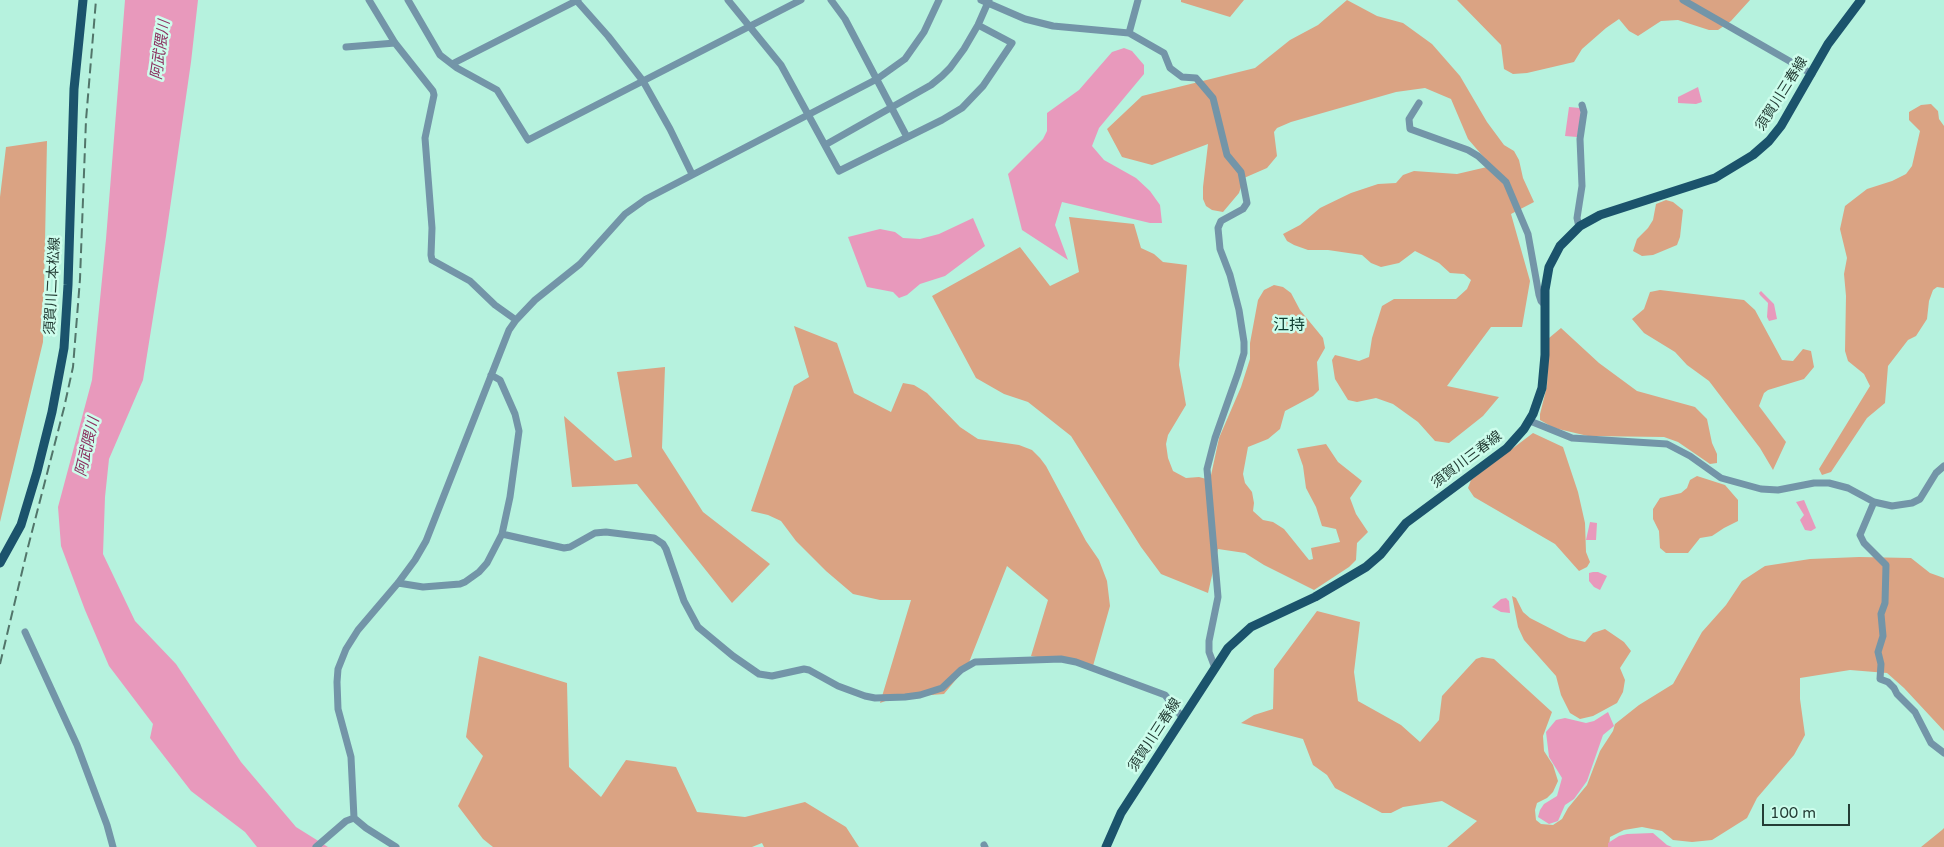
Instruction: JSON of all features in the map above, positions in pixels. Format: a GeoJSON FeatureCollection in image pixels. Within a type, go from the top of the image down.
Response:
{"type":"FeatureCollection","features":[{"type":"Feature","properties":{"kind":"main road","name":"須賀川二本松線"},"geometry":{"type":"LineString","coordinates":[[0,563],[20,525],[37,472],[52,412],[64,348],[68,285],[74,89],[83,0]]}},
{"type":"Feature","properties":{"kind":"main road","name":"須賀川三春線"},"geometry":{"type":"LineString","coordinates":[[1106,847],[1121,813],[1228,648],[1252,627],[1315,597],[1366,568],[1381,554],[1406,523],[1507,448],[1530,421],[1540,396],[1544,375],[1547,278],[1552,260],[1560,246],[1579,227],[1614,209],[1714,178],[1745,161],[1769,141],[1781,126],[1839,28],[1861,0]]}},
{"type":"Feature","properties":{"kind":"street"},"geometry":{"type":"LineString","coordinates":[[369,0],[395,43],[430,86],[434,96],[426,138],[432,228],[432,260],[470,281],[495,305],[516,320]]}},
{"type":"Feature","properties":{"kind":"street"},"geometry":{"type":"LineString","coordinates":[[408,0],[440,56],[497,90],[528,140],[801,0]]}},
{"type":"Feature","properties":{"kind":"street"},"geometry":{"type":"LineString","coordinates":[[452,64],[577,0],[643,81],[670,129],[692,174]]}},
{"type":"Feature","properties":{"kind":"street"},"geometry":{"type":"LineString","coordinates":[[728,0],[780,65],[839,171],[942,120],[962,108],[983,86],[1012,43],[978,25]]}},
{"type":"Feature","properties":{"kind":"street"},"geometry":{"type":"LineString","coordinates":[[831,0],[845,19],[907,137]]}},
{"type":"Feature","properties":{"kind":"street"},"geometry":{"type":"LineString","coordinates":[[396,847],[354,818],[351,757],[337,702],[338,669],[346,649],[358,630],[398,583],[426,541],[509,330],[535,300],[580,264],[625,214],[646,199],[877,79],[905,59],[924,32],[939,0]]}},
{"type":"Feature","properties":{"kind":"street"},"geometry":{"type":"LineString","coordinates":[[1129,33],[1138,0]]}},
{"type":"Feature","properties":{"kind":"street"},"geometry":{"type":"LineString","coordinates":[[1683,0],[1812,74]]}},
{"type":"Feature","properties":{"kind":"street"},"geometry":{"type":"LineString","coordinates":[[825,145],[931,84],[950,68],[978,25],[986,1],[1025,19],[1053,26],[1129,33],[1164,53],[1170,68],[1182,77],[1196,78],[1209,91],[1216,107],[1227,155],[1241,172],[1247,204],[1243,209],[1221,221],[1218,228],[1220,249],[1230,275],[1239,310],[1244,348],[1238,373],[1215,438],[1207,469],[1218,597],[1209,641],[1209,652],[1215,668]]}},
{"type":"Feature","properties":{"kind":"street"},"geometry":{"type":"LineString","coordinates":[[346,46],[395,43]]}},
{"type":"Feature","properties":{"kind":"street"},"geometry":{"type":"LineString","coordinates":[[1419,102],[1409,119],[1410,129],[1468,150],[1478,156],[1506,182],[1528,234],[1539,295],[1545,305]]}},
{"type":"Feature","properties":{"kind":"street"},"geometry":{"type":"LineString","coordinates":[[1579,227],[1577,218],[1582,186],[1580,139],[1584,112],[1582,105]]}},
{"type":"Feature","properties":{"kind":"street"},"geometry":{"type":"LineString","coordinates":[[398,583],[423,587],[466,582],[487,563],[502,534],[510,497],[519,431],[515,414],[500,380],[491,374]]}},
{"type":"Feature","properties":{"kind":"street"},"geometry":{"type":"LineString","coordinates":[[1530,421],[1572,438],[1667,444],[1690,456],[1720,478],[1761,490],[1778,490],[1814,483],[1829,483],[1848,488],[1874,502],[1892,506],[1916,502],[1923,496],[1936,473],[1944,466]]}},
{"type":"Feature","properties":{"kind":"street"},"geometry":{"type":"LineString","coordinates":[[1874,502],[1860,536],[1864,543],[1886,565],[1885,603],[1882,614],[1883,636],[1878,652],[1881,664],[1880,678],[1894,688],[1897,694],[1915,712],[1931,743],[1944,753]]}},
{"type":"Feature","properties":{"kind":"street"},"geometry":{"type":"LineString","coordinates":[[502,534],[564,548],[570,547],[595,533],[606,532],[654,538],[663,544],[666,550],[684,601],[698,627],[733,656],[759,674],[778,676],[804,669],[838,686],[865,696],[905,698],[933,692],[942,688],[961,670],[975,662],[1061,659],[1076,662],[1166,695],[1182,717]]}},
{"type":"Feature","properties":{"kind":"street"},"geometry":{"type":"LineString","coordinates":[[24,632],[77,745],[107,825],[112,847]]}},
{"type":"Feature","properties":{"kind":"street"},"geometry":{"type":"LineString","coordinates":[[316,847],[346,821],[354,818]]}},
{"type":"Feature","properties":{"kind":"shaded area"},"geometry":{"type":"Polygon","coordinates":[[[1181,0],[1244,0],[1230,17],[1181,2],[1181,0]]]}},
{"type":"Feature","properties":{"kind":"shaded area"},"geometry":{"type":"Polygon","coordinates":[[[1347,0],[1377,16],[1403,23],[1432,44],[1460,76],[1487,122],[1504,145],[1514,151],[1534,202],[1511,214],[1530,281],[1522,327],[1491,327],[1447,386],[1499,397],[1483,416],[1449,443],[1435,441],[1418,422],[1393,404],[1376,398],[1357,402],[1348,400],[1335,379],[1332,360],[1335,355],[1359,361],[1369,357],[1372,338],[1382,306],[1394,299],[1456,299],[1467,289],[1471,280],[1464,274],[1450,273],[1439,263],[1415,251],[1399,263],[1381,267],[1371,263],[1362,255],[1328,250],[1308,250],[1287,241],[1283,234],[1300,225],[1320,208],[1351,193],[1378,184],[1396,183],[1403,175],[1414,171],[1457,174],[1487,167],[1487,161],[1468,139],[1451,99],[1425,88],[1396,92],[1291,122],[1277,128],[1274,132],[1277,156],[1267,168],[1244,178],[1239,193],[1223,212],[1212,210],[1206,206],[1203,199],[1208,144],[1152,165],[1122,157],[1107,129],[1142,96],[1255,68],[1290,40],[1318,25],[1347,0]]]}},
{"type":"Feature","properties":{"kind":"shaded area"},"geometry":{"type":"Polygon","coordinates":[[[1457,0],[1750,0],[1731,21],[1718,30],[1709,30],[1678,20],[1661,21],[1638,36],[1629,31],[1619,19],[1582,49],[1574,62],[1527,73],[1513,74],[1504,69],[1501,45],[1457,0]]]}},
{"type":"Feature","properties":{"kind":"shaded area"},"geometry":{"type":"Polygon","coordinates":[[[1931,104],[1938,111],[1939,119],[1944,126],[1944,288],[1937,287],[1933,290],[1929,301],[1927,319],[1916,336],[1908,340],[1888,366],[1885,403],[1867,418],[1831,472],[1822,475],[1819,469],[1870,386],[1864,374],[1848,361],[1845,351],[1846,296],[1844,274],[1847,258],[1840,229],[1845,206],[1867,189],[1892,181],[1906,174],[1912,166],[1920,131],[1909,120],[1909,112],[1921,105],[1931,104]]]}},
{"type":"Feature","properties":{"kind":"shaded area"},"geometry":{"type":"Polygon","coordinates":[[[47,141],[43,342],[0,522],[0,197],[6,147],[47,141]]]}},
{"type":"Feature","properties":{"kind":"shaded area"},"geometry":{"type":"Polygon","coordinates":[[[1666,200],[1673,202],[1683,210],[1680,237],[1677,245],[1653,255],[1642,256],[1633,251],[1637,239],[1653,220],[1656,204],[1666,200]]]}},
{"type":"Feature","properties":{"kind":"shaded area"},"geometry":{"type":"Polygon","coordinates":[[[1069,217],[1134,224],[1141,248],[1154,254],[1163,262],[1187,265],[1179,365],[1186,405],[1168,435],[1166,444],[1168,458],[1173,471],[1186,478],[1199,477],[1210,480],[1219,438],[1241,387],[1250,359],[1250,343],[1258,300],[1264,290],[1274,285],[1283,287],[1291,293],[1300,310],[1323,338],[1325,348],[1317,362],[1319,390],[1313,396],[1285,411],[1280,429],[1268,439],[1248,447],[1243,474],[1245,483],[1252,492],[1253,511],[1263,520],[1273,522],[1284,529],[1309,560],[1313,559],[1311,548],[1340,542],[1336,529],[1322,526],[1316,507],[1306,488],[1303,466],[1297,449],[1326,444],[1338,462],[1362,481],[1350,498],[1356,514],[1368,532],[1357,543],[1356,560],[1349,567],[1314,590],[1264,565],[1245,553],[1218,549],[1208,593],[1161,574],[1141,547],[1071,436],[1028,402],[1004,394],[976,378],[932,296],[1020,247],[1050,286],[1079,272],[1069,217]]]}},
{"type":"Feature","properties":{"kind":"shaded area"},"geometry":{"type":"Polygon","coordinates":[[[1660,290],[1744,300],[1755,310],[1782,360],[1793,361],[1803,349],[1811,351],[1814,367],[1804,379],[1768,390],[1764,393],[1759,406],[1786,442],[1773,470],[1760,448],[1709,381],[1687,365],[1675,352],[1644,333],[1632,319],[1644,309],[1650,292],[1660,290]]]}},
{"type":"Feature","properties":{"kind":"shaded area"},"geometry":{"type":"Polygon","coordinates":[[[794,326],[837,343],[854,393],[891,412],[903,383],[914,385],[927,393],[960,427],[978,439],[1019,445],[1032,450],[1040,458],[1086,541],[1099,560],[1107,581],[1110,606],[1093,666],[1031,656],[1048,600],[1007,566],[968,665],[944,694],[894,698],[880,703],[911,600],[880,600],[853,594],[826,571],[796,541],[781,521],[768,515],[751,511],[794,386],[809,377],[794,326]]]}},
{"type":"Feature","properties":{"kind":"shaded area"},"geometry":{"type":"Polygon","coordinates":[[[1561,328],[1599,363],[1637,391],[1695,407],[1707,419],[1712,443],[1717,454],[1717,463],[1710,464],[1678,442],[1664,437],[1588,436],[1554,428],[1540,420],[1547,386],[1549,338],[1561,328]]]}},
{"type":"Feature","properties":{"kind":"shaded area"},"geometry":{"type":"Polygon","coordinates":[[[665,367],[662,448],[703,512],[770,564],[732,603],[637,484],[572,487],[564,416],[615,461],[632,457],[617,372],[665,367]]]}},
{"type":"Feature","properties":{"kind":"shaded area"},"geometry":{"type":"Polygon","coordinates":[[[1533,433],[1563,447],[1578,492],[1585,523],[1586,552],[1590,562],[1587,567],[1579,571],[1555,544],[1474,497],[1468,488],[1471,480],[1533,433]]]}},
{"type":"Feature","properties":{"kind":"shaded area"},"geometry":{"type":"Polygon","coordinates":[[[1697,476],[1725,485],[1738,500],[1738,521],[1712,536],[1700,538],[1688,553],[1666,553],[1660,548],[1659,531],[1653,519],[1653,509],[1660,498],[1681,493],[1687,488],[1690,480],[1697,476]]]}},
{"type":"Feature","properties":{"kind":"shaded area"},"geometry":{"type":"Polygon","coordinates":[[[1859,557],[1911,558],[1930,573],[1944,578],[1944,731],[1904,688],[1887,673],[1850,670],[1800,678],[1800,699],[1805,735],[1794,755],[1757,798],[1747,818],[1712,840],[1692,842],[1673,840],[1662,831],[1642,827],[1624,830],[1610,837],[1609,847],[1447,847],[1477,821],[1442,801],[1403,807],[1391,813],[1382,813],[1335,788],[1327,775],[1313,765],[1303,739],[1241,723],[1254,715],[1273,709],[1274,669],[1317,611],[1360,622],[1354,672],[1358,701],[1401,725],[1420,742],[1439,720],[1442,696],[1476,659],[1482,657],[1494,659],[1552,712],[1543,736],[1544,751],[1553,765],[1558,781],[1553,792],[1547,798],[1537,803],[1535,810],[1536,820],[1541,824],[1553,825],[1562,819],[1568,808],[1587,785],[1600,751],[1613,731],[1615,724],[1639,705],[1673,684],[1702,632],[1726,605],[1742,581],[1765,566],[1810,559],[1859,557]]]}},
{"type":"Feature","properties":{"kind":"shaded area"},"geometry":{"type":"Polygon","coordinates":[[[1512,596],[1516,598],[1523,612],[1530,618],[1569,638],[1585,642],[1593,633],[1605,629],[1624,642],[1631,651],[1620,668],[1625,680],[1623,692],[1617,703],[1593,716],[1580,719],[1570,713],[1561,695],[1556,676],[1524,640],[1518,627],[1512,596]]]}},
{"type":"Feature","properties":{"kind":"shaded area"},"geometry":{"type":"Polygon","coordinates":[[[479,656],[567,683],[569,767],[601,797],[626,760],[676,767],[697,812],[745,817],[805,802],[846,827],[859,847],[764,847],[762,843],[752,847],[493,847],[483,839],[458,806],[483,756],[466,737],[479,656]]]}},
{"type":"Feature","properties":{"kind":"shaded area"},"geometry":{"type":"Polygon","coordinates":[[[1944,828],[1944,847],[1921,847],[1942,830],[1944,828]]]}},
{"type":"Feature","properties":{"kind":"water","name":"阿武隈川"},"geometry":{"type":"Polygon","coordinates":[[[125,0],[198,0],[166,236],[143,380],[109,459],[105,497],[103,554],[135,621],[176,664],[241,762],[296,827],[328,847],[257,847],[245,832],[191,791],[150,738],[153,724],[109,666],[61,546],[58,507],[92,380],[106,239],[125,0]]]}},
{"type":"Feature","properties":{"kind":"water"},"geometry":{"type":"Polygon","coordinates":[[[1124,48],[1132,51],[1144,65],[1144,74],[1099,128],[1092,146],[1104,160],[1136,178],[1150,191],[1160,205],[1162,223],[1150,223],[1062,202],[1055,225],[1068,260],[1022,230],[1008,174],[1043,139],[1047,131],[1047,113],[1079,90],[1112,52],[1124,48]]]}},
{"type":"Feature","properties":{"kind":"water"},"geometry":{"type":"Polygon","coordinates":[[[1698,87],[1702,102],[1696,104],[1678,103],[1678,97],[1698,87]]]}},
{"type":"Feature","properties":{"kind":"water"},"geometry":{"type":"Polygon","coordinates":[[[1569,107],[1580,108],[1581,116],[1577,137],[1565,136],[1569,107]]]}},
{"type":"Feature","properties":{"kind":"water"},"geometry":{"type":"Polygon","coordinates":[[[973,218],[985,246],[945,276],[920,284],[907,295],[899,298],[893,292],[867,287],[848,237],[880,229],[895,232],[903,238],[920,239],[939,234],[973,218]]]}},
{"type":"Feature","properties":{"kind":"water"},"geometry":{"type":"Polygon","coordinates":[[[1761,291],[1774,304],[1777,319],[1769,321],[1767,317],[1768,303],[1760,295],[1761,291]]]}},
{"type":"Feature","properties":{"kind":"water"},"geometry":{"type":"Polygon","coordinates":[[[1804,500],[1816,528],[1811,531],[1805,530],[1800,520],[1804,515],[1796,502],[1804,500]]]}},
{"type":"Feature","properties":{"kind":"water"},"geometry":{"type":"Polygon","coordinates":[[[1590,522],[1597,523],[1596,540],[1586,540],[1590,522]]]}},
{"type":"Feature","properties":{"kind":"water"},"geometry":{"type":"Polygon","coordinates":[[[1593,572],[1607,576],[1600,590],[1589,581],[1589,573],[1593,572]]]}},
{"type":"Feature","properties":{"kind":"water"},"geometry":{"type":"Polygon","coordinates":[[[1506,598],[1509,601],[1510,613],[1501,612],[1492,607],[1501,599],[1506,598]]]}},
{"type":"Feature","properties":{"kind":"water"},"geometry":{"type":"Polygon","coordinates":[[[1608,712],[1614,726],[1603,735],[1587,781],[1574,799],[1565,805],[1558,821],[1549,824],[1538,817],[1544,804],[1557,796],[1562,778],[1549,757],[1546,732],[1556,720],[1565,718],[1586,723],[1594,721],[1608,712]]]}},
{"type":"Feature","properties":{"kind":"water"},"geometry":{"type":"Polygon","coordinates":[[[1653,833],[1672,847],[1608,847],[1608,843],[1619,836],[1653,833]]]}},
{"type":"Feature","properties":{"kind":"railway"},"geometry":{"type":"LineString","coordinates":[[0,664],[73,367],[80,279],[86,120],[96,0]]}},
{"type":"Feature","properties":{"kind":"district","name":"江持"},"geometry":{"type":"Point","coordinates":[1289,326]}}]}
